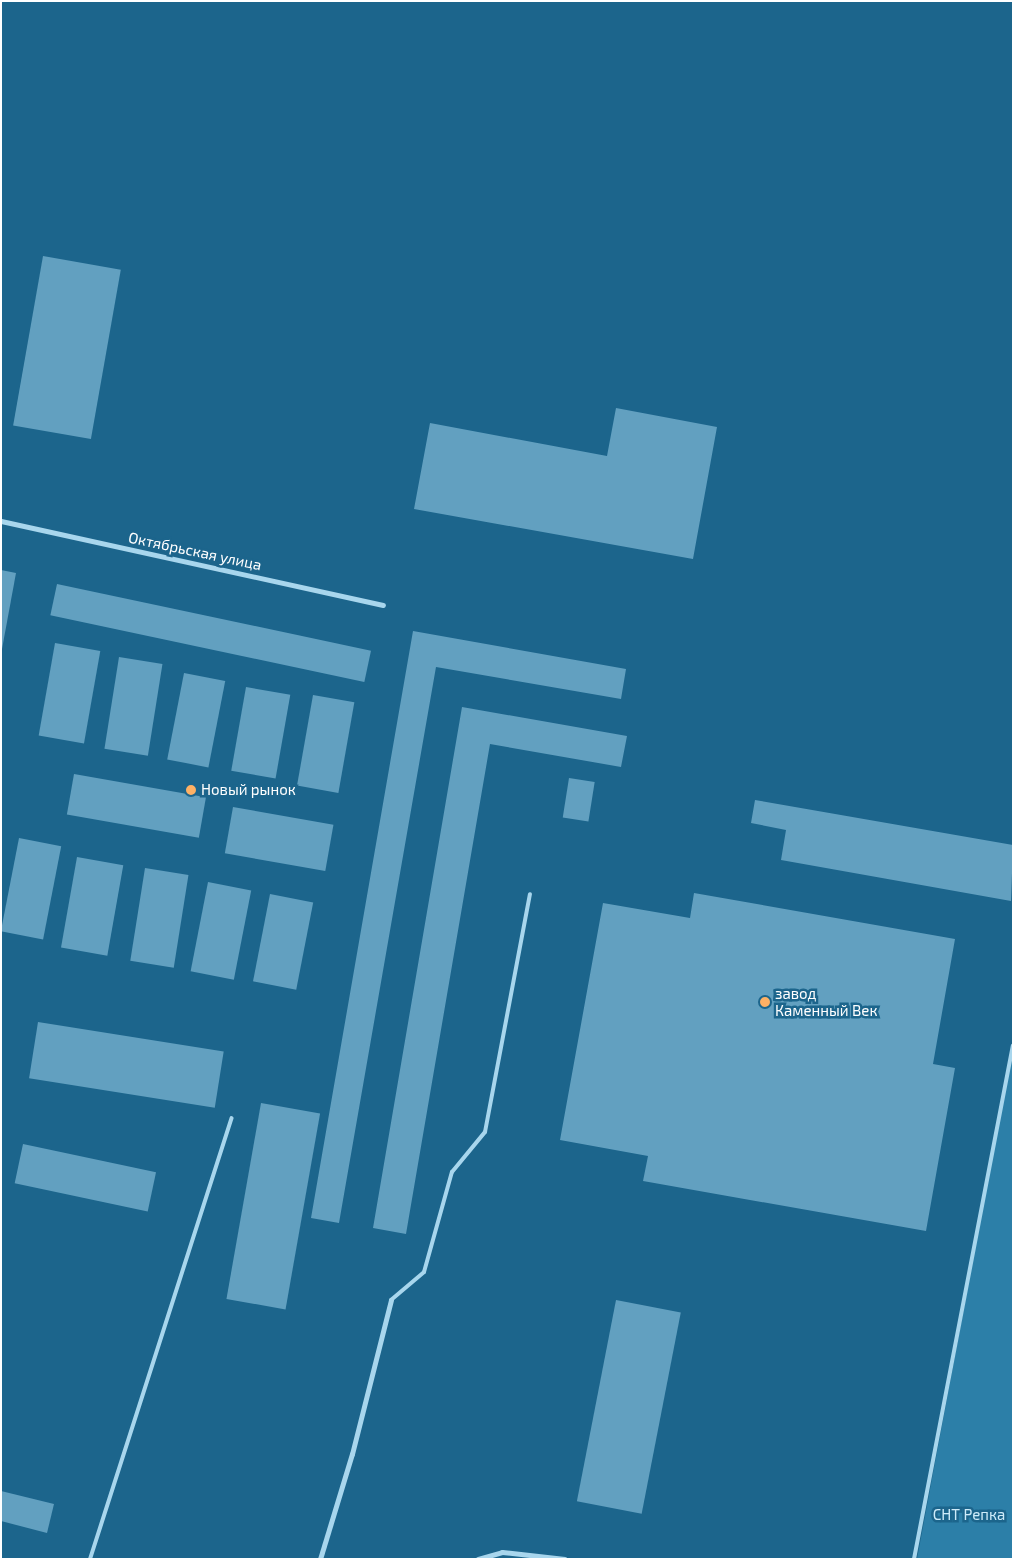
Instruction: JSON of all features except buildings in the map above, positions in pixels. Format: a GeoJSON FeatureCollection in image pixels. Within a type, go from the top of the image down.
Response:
{"type":"FeatureCollection","features":[{"type":"Feature","properties":{"kind":"street","name":"Октябрьская улица"},"geometry":{"type":"LineString","coordinates":[[1,521],[383,605]]}},
{"type":"Feature","properties":{"kind":"street"},"geometry":{"type":"LineString","coordinates":[[320,1559],[352,1454],[391,1300]]}},
{"type":"Feature","properties":{"kind":"street"},"geometry":{"type":"LineString","coordinates":[[478,1559],[502,1552],[565,1559]]}},
{"type":"Feature","properties":{"kind":"lane"},"geometry":{"type":"LineString","coordinates":[[391,1300],[424,1272],[452,1172],[485,1132],[530,894]]}},
{"type":"Feature","properties":{"kind":"lane"},"geometry":{"type":"LineString","coordinates":[[914,1559],[1013,1045]]}},
{"type":"Feature","properties":{"kind":"lane"},"geometry":{"type":"LineString","coordinates":[[90,1559],[232,1118]]}},
{"type":"Feature","properties":{"kind":"green space","name":"СНТ Репка"},"geometry":{"type":"Polygon","coordinates":[[[1013,1046],[1013,1559],[917,1559],[1013,1046]]]}},
{"type":"Feature","properties":{"kind":"place","name":"Новый рынок"},"geometry":{"type":"Point","coordinates":[191,790]}},
{"type":"Feature","properties":{"kind":"place","name":"завод Каменный Век"},"geometry":{"type":"Point","coordinates":[765,1002]}}]}
